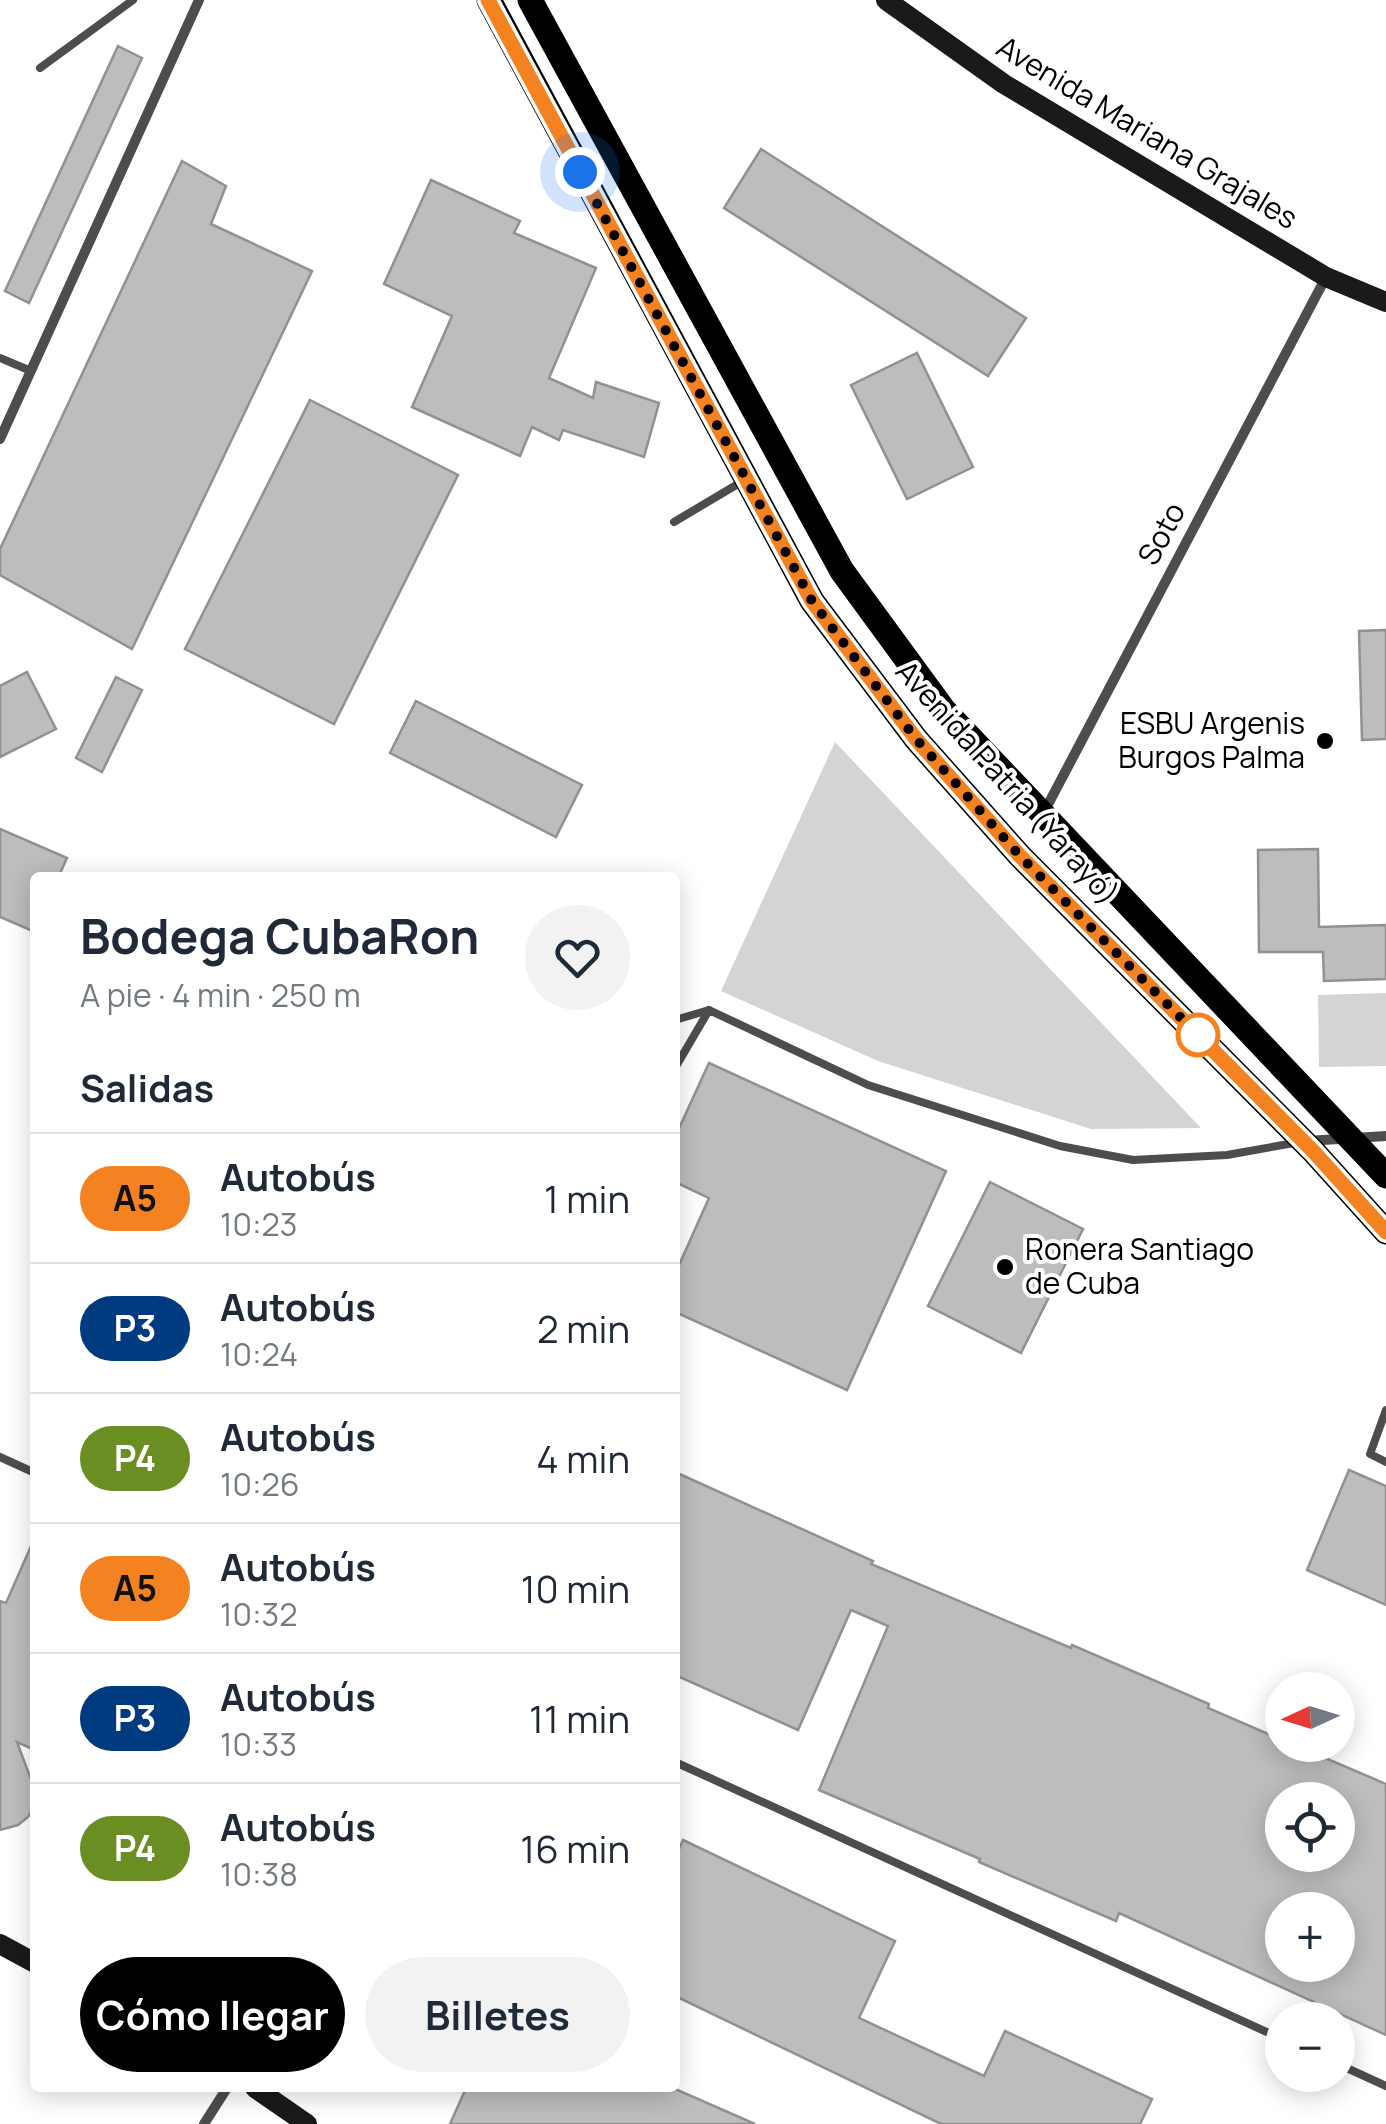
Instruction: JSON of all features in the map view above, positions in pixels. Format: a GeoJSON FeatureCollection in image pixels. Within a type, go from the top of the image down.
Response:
{"type":"FeatureCollection","features":[{"type":"Feature","properties":{"kind":"main road","name":"Avenida Patria (Yarayó)"},"geometry":{"type":"LineString","coordinates":[[488,0],[812,601],[916,739],[1020,856],[1303,1141],[1386,1232]]}},
{"type":"Feature","properties":{"kind":"main road","name":"Avenida Patria (Yarayó)"},"geometry":{"type":"LineString","coordinates":[[530,0],[842,570],[943,709],[1386,1176]]}},
{"type":"Feature","properties":{"kind":"street"},"geometry":{"type":"LineString","coordinates":[[0,439],[198,0]]}},
{"type":"Feature","properties":{"kind":"street","name":"Avenida Mariana Grajales"},"geometry":{"type":"LineString","coordinates":[[886,0],[1004,84],[1326,278],[1386,302]]}},
{"type":"Feature","properties":{"kind":"street","name":"Soto"},"geometry":{"type":"LineString","coordinates":[[1042,814],[1326,278]]}},
{"type":"Feature","properties":{"kind":"street"},"geometry":{"type":"LineString","coordinates":[[1303,1141],[1386,1136]]}},
{"type":"Feature","properties":{"kind":"street"},"geometry":{"type":"LineString","coordinates":[[0,1944],[30,1960]]}},
{"type":"Feature","properties":{"kind":"street"},"geometry":{"type":"LineString","coordinates":[[204,2124],[224,2092]]}},
{"type":"Feature","properties":{"kind":"street"},"geometry":{"type":"LineString","coordinates":[[261,2092],[308,2124]]}},
{"type":"Feature","properties":{"kind":"lane"},"geometry":{"type":"LineString","coordinates":[[40,68],[133,0]]}},
{"type":"Feature","properties":{"kind":"lane"},"geometry":{"type":"LineString","coordinates":[[0,358],[31,371]]}},
{"type":"Feature","properties":{"kind":"lane"},"geometry":{"type":"LineString","coordinates":[[674,522],[745,480]]}},
{"type":"Feature","properties":{"kind":"lane"},"geometry":{"type":"LineString","coordinates":[[680,1019],[709,1010],[868,1086],[1060,1146],[1133,1160],[1227,1155],[1303,1141]]}},
{"type":"Feature","properties":{"kind":"lane"},"geometry":{"type":"LineString","coordinates":[[680,1059],[709,1010]]}},
{"type":"Feature","properties":{"kind":"lane"},"geometry":{"type":"LineString","coordinates":[[1386,1410],[1370,1454],[1386,1462]]}},
{"type":"Feature","properties":{"kind":"lane"},"geometry":{"type":"LineString","coordinates":[[0,1457],[30,1471]]}},
{"type":"Feature","properties":{"kind":"lane"},"geometry":{"type":"LineString","coordinates":[[680,1764],[1265,2031]]}},
{"type":"Feature","properties":{"kind":"lane"},"geometry":{"type":"LineString","coordinates":[[1355,2072],[1386,2086]]}},
{"type":"Feature","properties":{"kind":"shaded area"},"geometry":{"type":"Polygon","coordinates":[[[835,742],[1201,1128],[1091,1129],[878,1061],[721,991],[835,742]]]}},
{"type":"Feature","properties":{"kind":"shaded area"},"geometry":{"type":"Polygon","coordinates":[[[1386,993],[1386,1066],[1319,1067],[1318,995],[1386,993]]]}},
{"type":"Feature","properties":{"kind":"building"},"geometry":{"type":"Polygon","coordinates":[[[118,46],[142,58],[29,303],[5,291],[118,46]]]}},
{"type":"Feature","properties":{"kind":"building"},"geometry":{"type":"Polygon","coordinates":[[[761,149],[1026,318],[988,376],[724,208],[761,149]]]}},
{"type":"Feature","properties":{"kind":"building"},"geometry":{"type":"Polygon","coordinates":[[[182,161],[226,186],[211,224],[312,271],[132,649],[0,575],[0,549],[182,161]]]}},
{"type":"Feature","properties":{"kind":"building"},"geometry":{"type":"Polygon","coordinates":[[[431,180],[520,221],[514,233],[596,268],[549,378],[593,398],[596,382],[659,403],[644,457],[563,430],[559,440],[532,427],[520,456],[412,407],[452,316],[384,284],[431,180]]]}},
{"type":"Feature","properties":{"kind":"building"},"geometry":{"type":"Polygon","coordinates":[[[917,353],[973,467],[907,499],[851,385],[917,353]]]}},
{"type":"Feature","properties":{"kind":"building"},"geometry":{"type":"Polygon","coordinates":[[[310,400],[458,475],[334,724],[185,649],[310,400]]]}},
{"type":"Feature","properties":{"kind":"building"},"geometry":{"type":"Polygon","coordinates":[[[1386,630],[1386,739],[1362,740],[1359,631],[1386,630]]]}},
{"type":"Feature","properties":{"kind":"building"},"geometry":{"type":"Polygon","coordinates":[[[27,672],[56,729],[0,757],[0,686],[27,672]]]}},
{"type":"Feature","properties":{"kind":"building"},"geometry":{"type":"Polygon","coordinates":[[[116,677],[142,690],[102,772],[76,758],[116,677]]]}},
{"type":"Feature","properties":{"kind":"building"},"geometry":{"type":"Polygon","coordinates":[[[416,701],[582,785],[556,837],[390,753],[416,701]]]}},
{"type":"Feature","properties":{"kind":"building"},"geometry":{"type":"Polygon","coordinates":[[[0,829],[67,858],[61,872],[30,872],[30,930],[0,917],[0,829]]]}},
{"type":"Feature","properties":{"kind":"building"},"geometry":{"type":"Polygon","coordinates":[[[1318,849],[1319,927],[1386,925],[1386,979],[1324,981],[1323,952],[1259,952],[1258,850],[1318,849]]]}},
{"type":"Feature","properties":{"kind":"building"},"geometry":{"type":"Polygon","coordinates":[[[709,1063],[946,1171],[847,1390],[680,1314],[680,1263],[709,1198],[680,1184],[680,1126],[709,1063]]]}},
{"type":"Feature","properties":{"kind":"building","name":"Ronera Santiago de Cuba"},"geometry":{"type":"Polygon","coordinates":[[[990,1182],[1083,1229],[1021,1353],[928,1306],[990,1182]]]}},
{"type":"Feature","properties":{"kind":"building"},"geometry":{"type":"Polygon","coordinates":[[[1349,1470],[1386,1486],[1386,1605],[1307,1570],[1349,1470]]]}},
{"type":"Feature","properties":{"kind":"building"},"geometry":{"type":"Polygon","coordinates":[[[680,1474],[873,1561],[871,1564],[1209,1704],[1208,1708],[1265,1733],[1265,1762],[1335,1762],[1386,1784],[1386,2035],[1355,2021],[1355,2002],[1314,2002],[1270,1982],[1355,1982],[1355,1892],[1265,1892],[1265,1980],[1119,1913],[1116,1921],[819,1790],[888,1626],[851,1610],[798,1730],[680,1677],[680,1474]]]}},
{"type":"Feature","properties":{"kind":"building"},"geometry":{"type":"Polygon","coordinates":[[[30,1548],[30,1748],[17,1742],[30,1777],[30,1814],[18,1825],[0,1830],[0,1601],[6,1603],[30,1548]]]}},
{"type":"Feature","properties":{"kind":"building"},"geometry":{"type":"Polygon","coordinates":[[[683,1840],[895,1941],[859,2018],[984,2076],[1005,2031],[1152,2099],[1140,2124],[941,2124],[680,1998],[683,1840]]]}},
{"type":"Feature","properties":{"kind":"building"},"geometry":{"type":"Polygon","coordinates":[[[680,2091],[755,2124],[450,2124],[464,2092],[680,2091]]]}},
{"type":"Feature","properties":{"kind":"bus line","name":"A5"},"geometry":{"type":"LineString","coordinates":[[488,0],[812,601],[916,739],[1020,856],[1313,1151],[1386,1232]]}},
{"type":"Feature","properties":{"kind":"place","name":"ESBU Argenis Burgos Palma"},"geometry":{"type":"Point","coordinates":[1325,741]}},
{"type":"Feature","properties":{"kind":"place","name":"Ronera Santiago de Cuba"},"geometry":{"type":"Point","coordinates":[1005,1267]}},
{"type":"Feature","properties":{"kind":"route"},"geometry":{"type":"LineString","coordinates":[[580,172],[812,601],[916,739],[1020,856],[1198,1035]]}}]}
